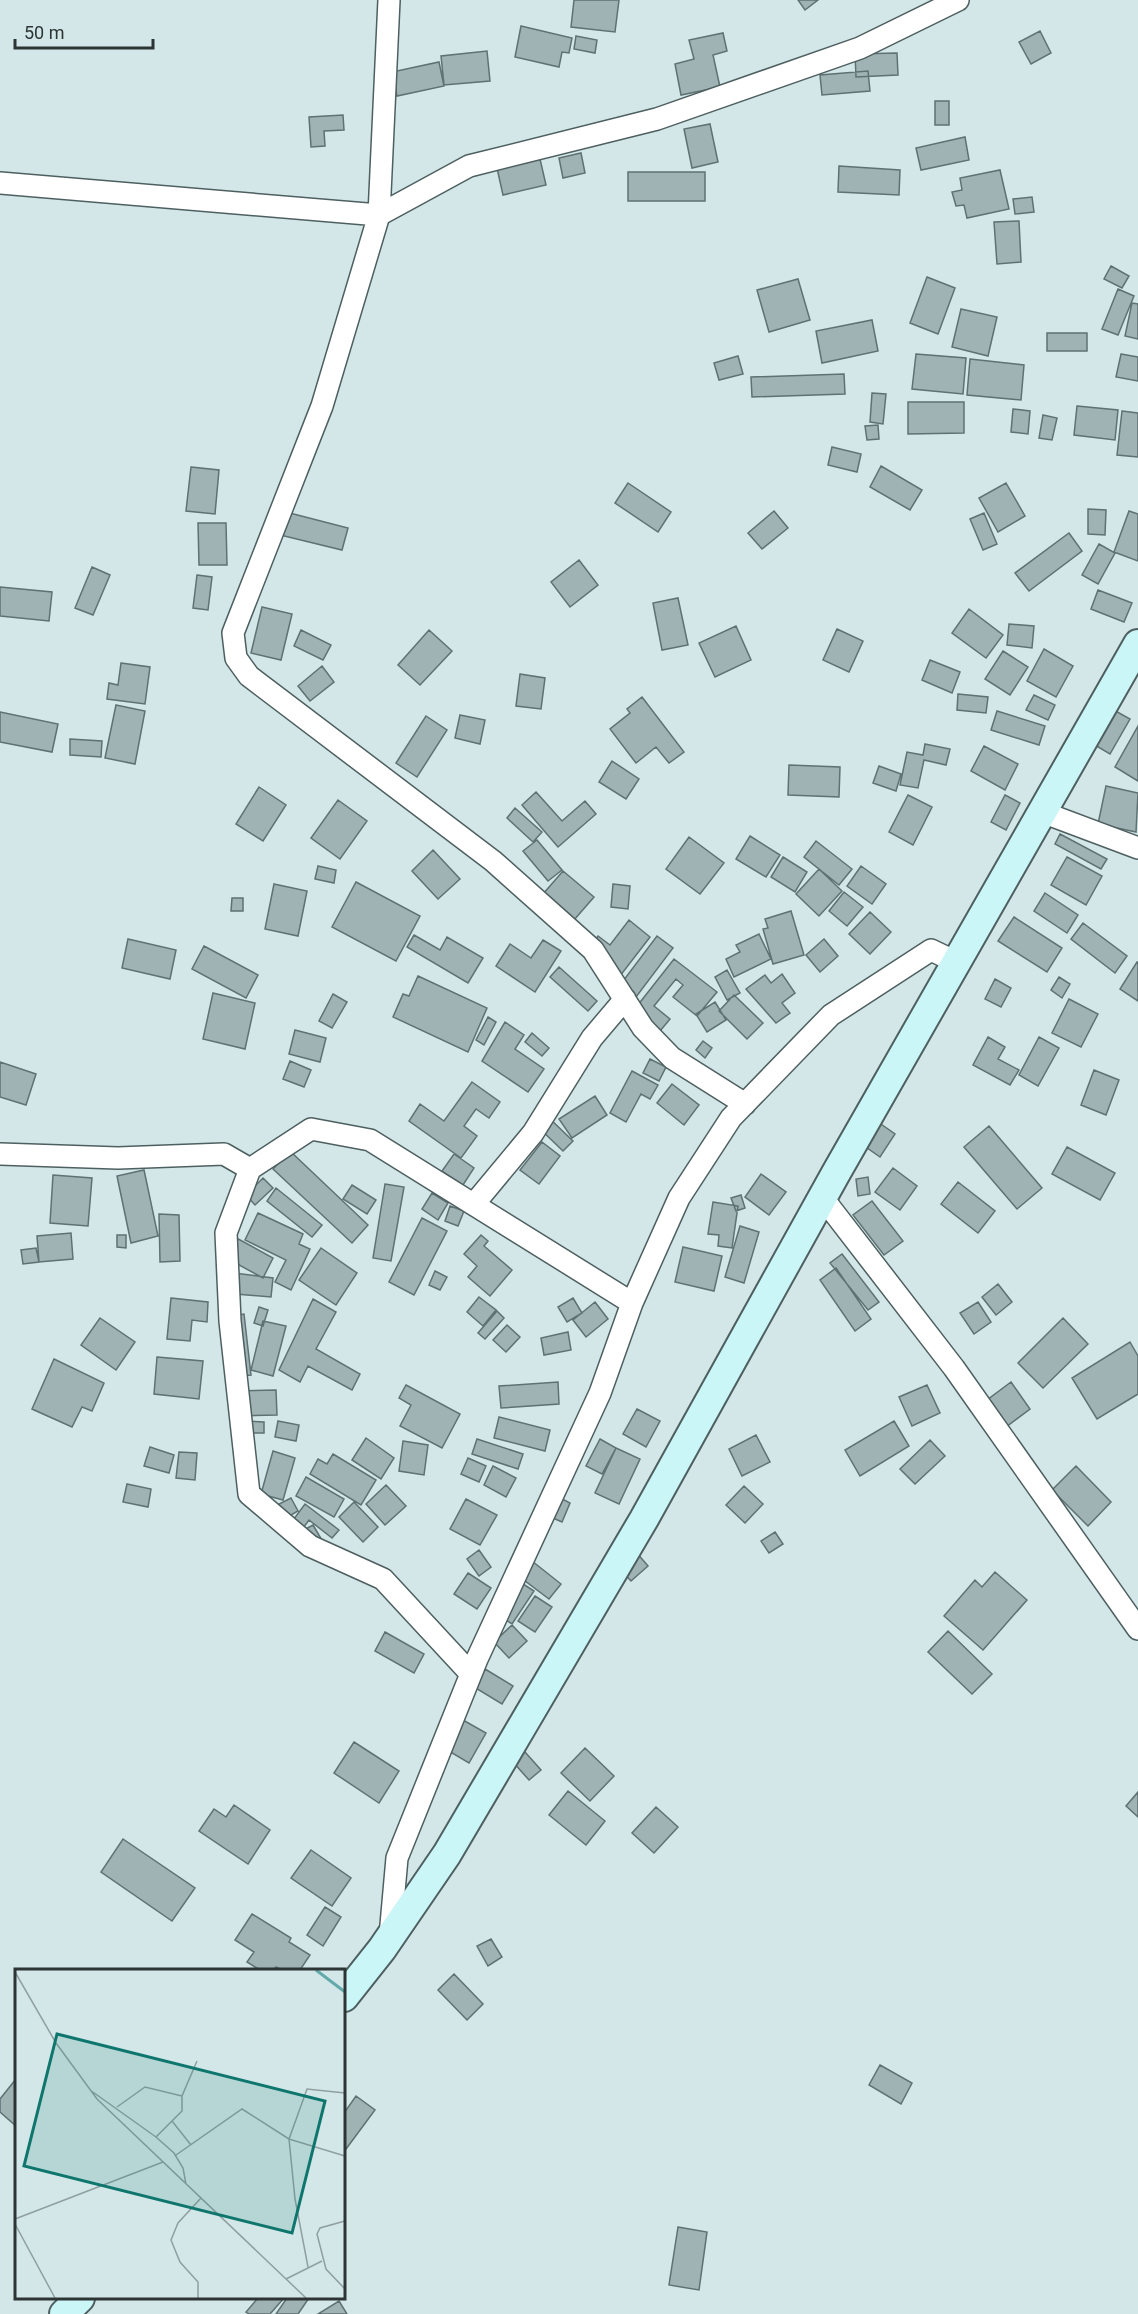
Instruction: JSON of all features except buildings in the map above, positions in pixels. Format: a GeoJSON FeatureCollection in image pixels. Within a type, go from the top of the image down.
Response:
{"type":"FeatureCollection","features":[{"type":"Feature","properties":{"kind":"street"},"geometry":{"type":"LineString","coordinates":[[389,0],[379,215],[322,406],[233,633],[236,658],[249,676],[501,868],[593,950],[643,1028],[672,1058],[745,1104]]}},
{"type":"Feature","properties":{"kind":"street"},"geometry":{"type":"LineString","coordinates":[[0,183],[379,215],[469,166],[657,119],[860,48],[958,0]]}},
{"type":"Feature","properties":{"kind":"street"},"geometry":{"type":"LineString","coordinates":[[345,1995],[390,1937],[447,1854],[644,1519],[822,1197],[1138,644]]}},
{"type":"Feature","properties":{"kind":"street"},"geometry":{"type":"LineString","coordinates":[[1042,812],[1138,848]]}},
{"type":"Feature","properties":{"kind":"street"},"geometry":{"type":"LineString","coordinates":[[390,1937],[397,1858],[471,1674],[600,1393],[632,1303],[679,1198],[731,1118],[831,1016],[931,950],[956,962]]}},
{"type":"Feature","properties":{"kind":"street"},"geometry":{"type":"LineString","coordinates":[[474,1204],[533,1133],[592,1038],[625,999]]}},
{"type":"Feature","properties":{"kind":"street"},"geometry":{"type":"LineString","coordinates":[[471,1674],[383,1579],[310,1546],[249,1494],[230,1321],[226,1233],[250,1168],[311,1129],[370,1140],[632,1303]]}},
{"type":"Feature","properties":{"kind":"street"},"geometry":{"type":"LineString","coordinates":[[0,1154],[118,1158],[224,1154],[250,1168]]}},
{"type":"Feature","properties":{"kind":"street"},"geometry":{"type":"LineString","coordinates":[[822,1197],[954,1368],[1138,1629]]}},
{"type":"Feature","properties":{"kind":"street"},"geometry":{"type":"LineString","coordinates":[[64,2314],[79,2299]]}}]}
